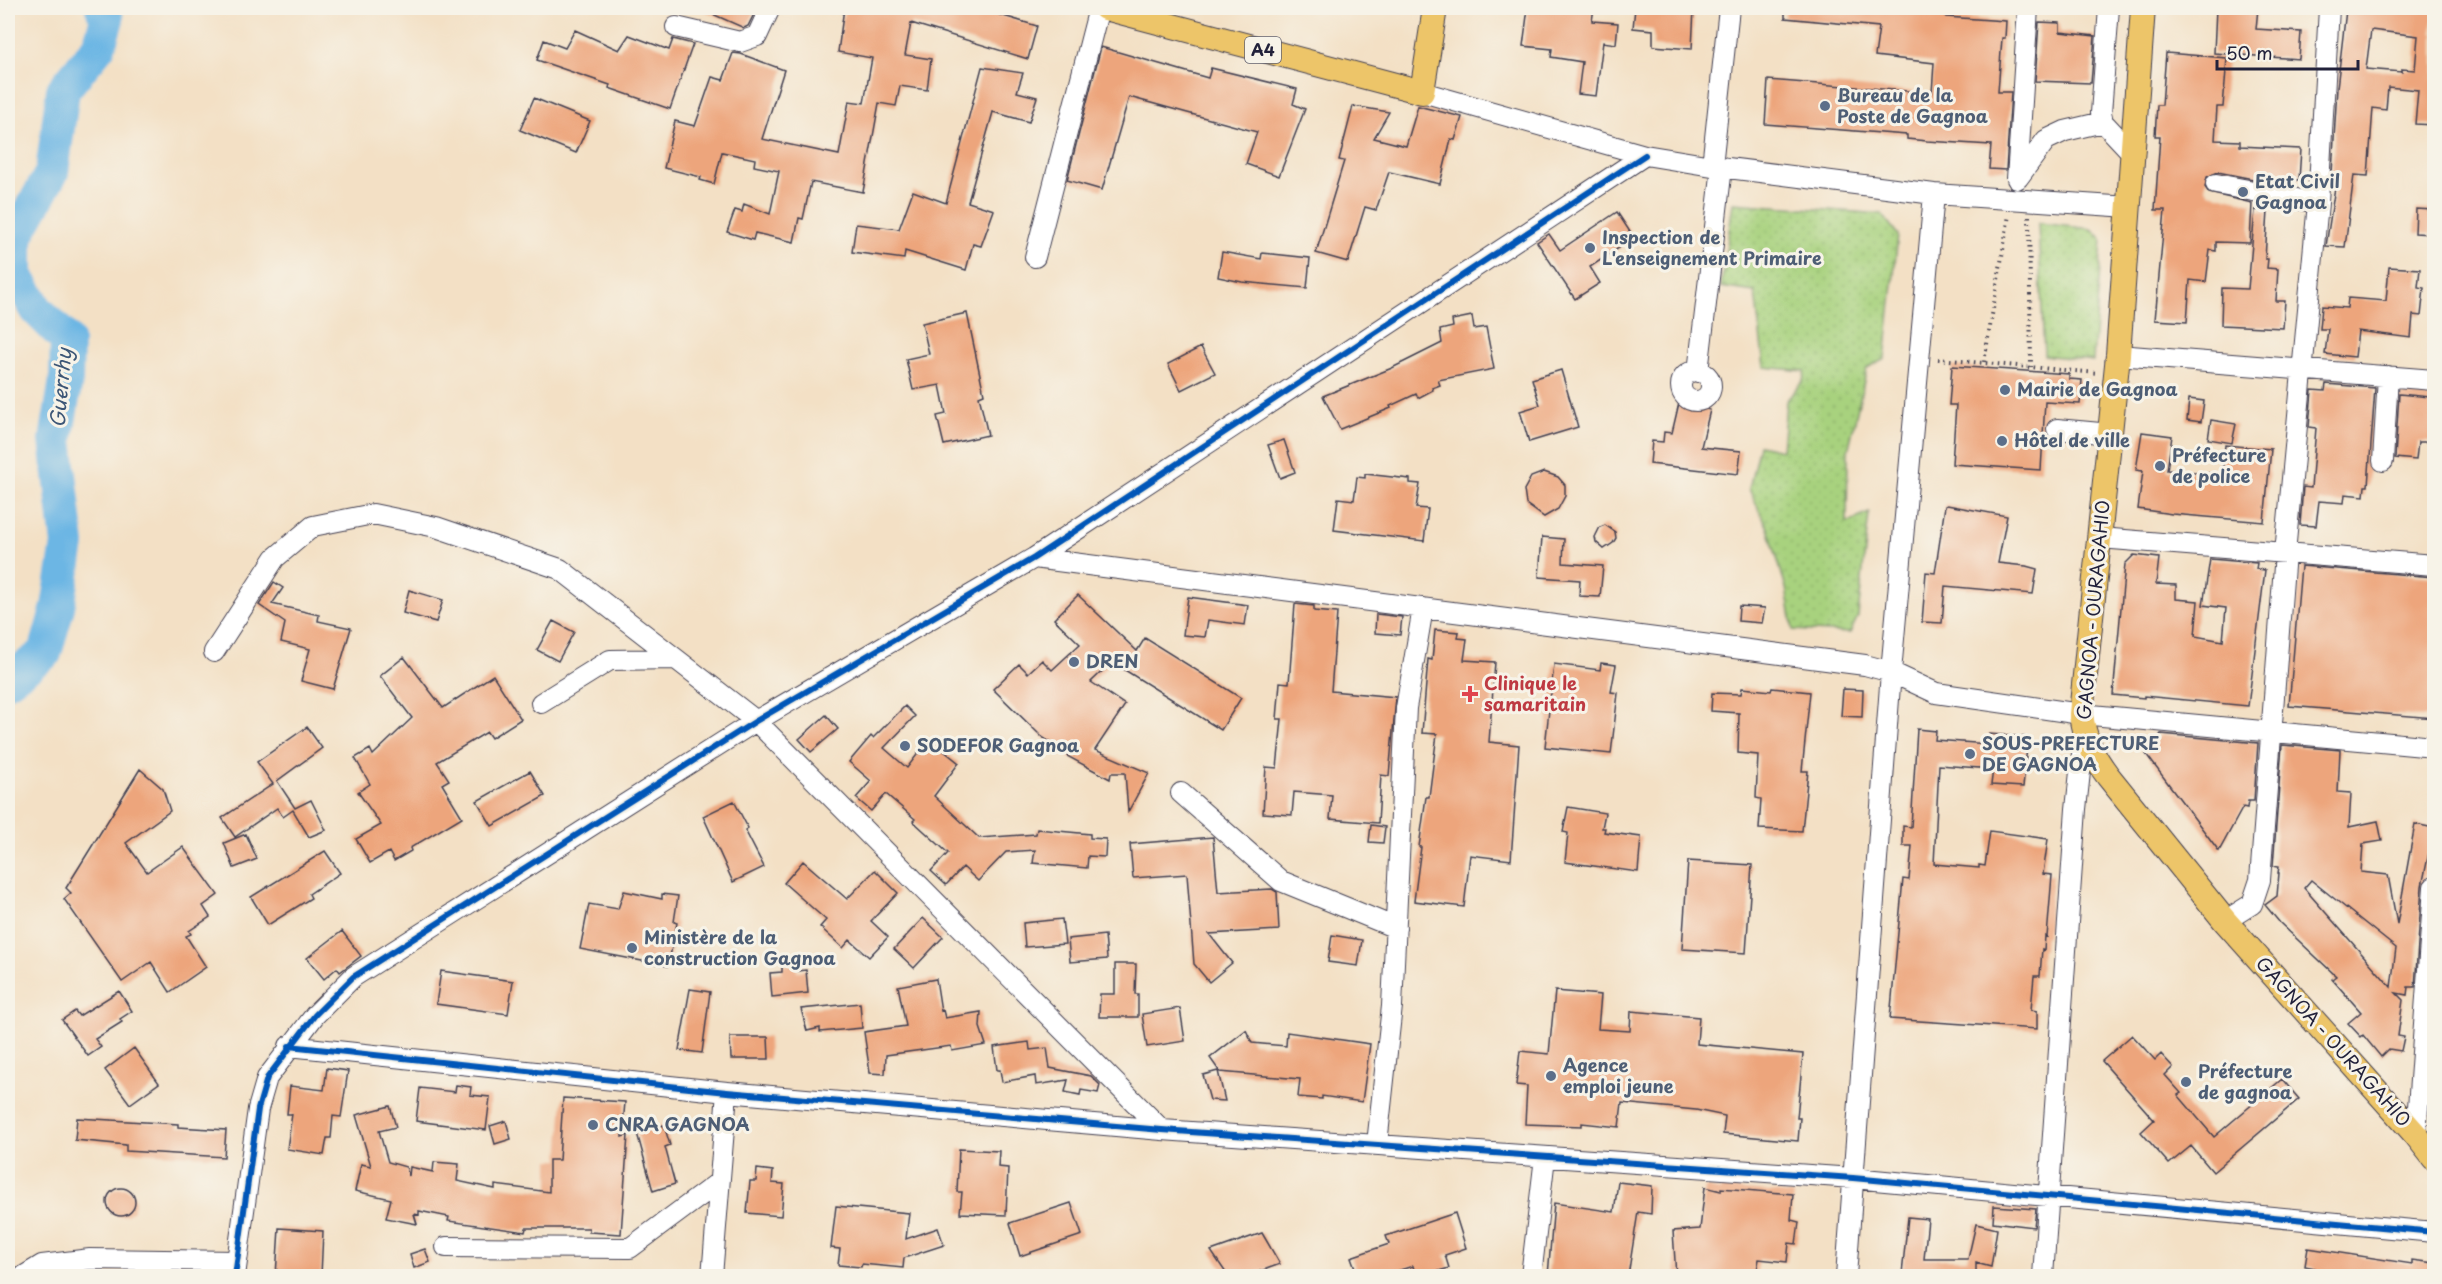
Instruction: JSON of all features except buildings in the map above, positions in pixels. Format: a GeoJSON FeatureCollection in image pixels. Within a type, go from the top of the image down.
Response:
{"type":"FeatureCollection","features":[{"type":"Feature","properties":{"kind":"main road","name":"A4"},"geometry":{"type":"LineString","coordinates":[[1105,8],[1422,92]]}},
{"type":"Feature","properties":{"kind":"main road"},"geometry":{"type":"LineString","coordinates":[[1422,92],[1435,8]]}},
{"type":"Feature","properties":{"kind":"main road","name":"GAGNOA - OURAGAHIO"},"geometry":{"type":"LineString","coordinates":[[2143,8],[2117,365],[2082,725],[2094,758],[2225,921],[2434,1158]]}},
{"type":"Feature","properties":{"kind":"street"},"geometry":{"type":"LineString","coordinates":[[676,27],[740,42],[757,36],[770,8]]}},
{"type":"Feature","properties":{"kind":"street"},"geometry":{"type":"LineString","coordinates":[[1035,257],[1100,8]]}},
{"type":"Feature","properties":{"kind":"street"},"geometry":{"type":"LineString","coordinates":[[1698,372],[1729,8]]}},
{"type":"Feature","properties":{"kind":"street"},"geometry":{"type":"LineString","coordinates":[[2016,200],[2028,8]]}},
{"type":"Feature","properties":{"kind":"street"},"geometry":{"type":"LineString","coordinates":[[2225,921],[2252,904],[2260,880],[2285,553],[2318,203],[2329,8]]}},
{"type":"Feature","properties":{"kind":"street"},"geometry":{"type":"LineString","coordinates":[[2106,10],[2101,113],[2103,122],[2133,154]]}},
{"type":"Feature","properties":{"kind":"street"},"geometry":{"type":"LineString","coordinates":[[1422,92],[1645,155],[1717,167],[1934,194],[2129,207]]}},
{"type":"Feature","properties":{"kind":"street"},"geometry":{"type":"LineString","coordinates":[[2017,179],[2046,140],[2065,131],[2103,122]]}},
{"type":"Feature","properties":{"kind":"street"},"geometry":{"type":"LineString","coordinates":[[24,1276],[42,1265],[90,1259],[236,1269],[258,1109],[267,1078],[289,1046],[315,1015],[353,976],[756,721],[1034,558],[1645,155]]}},
{"type":"Feature","properties":{"kind":"street"},"geometry":{"type":"LineString","coordinates":[[2216,184],[2318,203]]}},
{"type":"Feature","properties":{"kind":"street"},"geometry":{"type":"LineString","coordinates":[[1846,1276],[1891,672],[1934,194]]}},
{"type":"Feature","properties":{"kind":"street"},"geometry":{"type":"LineString","coordinates":[[2117,365],[2302,370],[2434,380]]}},
{"type":"Feature","properties":{"kind":"street"},"geometry":{"type":"LineString","coordinates":[[2383,461],[2388,376]]}},
{"type":"Feature","properties":{"kind":"street"},"geometry":{"type":"LineString","coordinates":[[2057,429],[2111,434]]}},
{"type":"Feature","properties":{"kind":"street"},"geometry":{"type":"LineString","coordinates":[[214,652],[275,558],[313,526],[373,514],[436,526],[560,569],[756,721],[1162,1130]]}},
{"type":"Feature","properties":{"kind":"street"},"geometry":{"type":"LineString","coordinates":[[2100,538],[2434,565]]}},
{"type":"Feature","properties":{"kind":"street"},"geometry":{"type":"LineString","coordinates":[[1034,558],[1865,665],[1891,672],[1936,693],[2082,725],[2272,732],[2434,747]]}},
{"type":"Feature","properties":{"kind":"street"},"geometry":{"type":"LineString","coordinates":[[1377,1144],[1392,1006],[1406,708],[1423,608]]}},
{"type":"Feature","properties":{"kind":"street"},"geometry":{"type":"LineString","coordinates":[[541,703],[610,660],[675,659]]}},
{"type":"Feature","properties":{"kind":"street"},"geometry":{"type":"LineString","coordinates":[[2043,1276],[2082,725]]}},
{"type":"Feature","properties":{"kind":"street"},"geometry":{"type":"LineString","coordinates":[[1181,794],[1281,881],[1396,928]]}},
{"type":"Feature","properties":{"kind":"street"},"geometry":{"type":"LineString","coordinates":[[2416,1135],[2434,886]]}},
{"type":"Feature","properties":{"kind":"street"},"geometry":{"type":"LineString","coordinates":[[289,1046],[727,1092],[1162,1130],[1853,1178],[2434,1232]]}},
{"type":"Feature","properties":{"kind":"street"},"geometry":{"type":"LineString","coordinates":[[712,1276],[727,1092]]}},
{"type":"Feature","properties":{"kind":"street"},"geometry":{"type":"LineString","coordinates":[[1531,1276],[1545,1157]]}},
{"type":"Feature","properties":{"kind":"street"},"geometry":{"type":"LineString","coordinates":[[446,1247],[630,1248],[720,1182]]}},
{"type":"Feature","properties":{"kind":"path"},"geometry":{"type":"LineString","coordinates":[[1984,363],[2016,200]]}},
{"type":"Feature","properties":{"kind":"path"},"geometry":{"type":"LineString","coordinates":[[2016,200],[2031,367]]}},
{"type":"Feature","properties":{"kind":"path"},"geometry":{"type":"LineString","coordinates":[[1919,357],[2031,367],[2117,365]]}},
{"type":"Feature","properties":{"kind":"green space"},"geometry":{"type":"Polygon","coordinates":[[[1733,203],[1882,214],[1898,235],[1885,359],[1867,368],[1848,451],[1847,523],[1869,513],[1858,616],[1850,633],[1793,630],[1786,588],[1768,528],[1749,489],[1759,445],[1782,450],[1786,401],[1803,381],[1805,371],[1764,367],[1755,292],[1721,287],[1733,203]]]}},
{"type":"Feature","properties":{"kind":"green space"},"geometry":{"type":"Polygon","coordinates":[[[2038,223],[2092,229],[2102,239],[2093,361],[2044,355],[2038,223]]]}},
{"type":"Feature","properties":{"kind":"waterway","name":"Guerrhy"},"geometry":{"type":"LineString","coordinates":[[8,680],[45,653],[58,607],[68,544],[56,440],[66,380],[67,340],[37,310],[16,275],[16,237],[52,172],[63,90],[99,46],[107,19],[102,8]]}},
{"type":"Feature","properties":{"kind":"cycle path"},"geometry":{"type":"LineString","coordinates":[[235,1276],[258,1109],[267,1078],[315,1015],[353,977],[756,721],[1034,558],[1645,155]]}},
{"type":"Feature","properties":{"kind":"cycle path"},"geometry":{"type":"LineString","coordinates":[[289,1046],[727,1092],[1162,1130],[1853,1178],[2434,1232]]}},
{"type":"Feature","properties":{"kind":"place","name":"Bureau de la Poste de Gagnoa"},"geometry":{"type":"Point","coordinates":[1825,106]}},
{"type":"Feature","properties":{"kind":"place","name":"Etat Civil Gagnoa"},"geometry":{"type":"Point","coordinates":[2243,192]}},
{"type":"Feature","properties":{"kind":"place","name":"Inspection de L'enseignement Primaire"},"geometry":{"type":"Point","coordinates":[1590,248]}},
{"type":"Feature","properties":{"kind":"place","name":"Mairie de Gagnoa"},"geometry":{"type":"Point","coordinates":[2005,390]}},
{"type":"Feature","properties":{"kind":"place","name":"Hôtel de ville"},"geometry":{"type":"Point","coordinates":[2002,441]}},
{"type":"Feature","properties":{"kind":"place","name":"Préfecture de police"},"geometry":{"type":"Point","coordinates":[2160,466]}},
{"type":"Feature","properties":{"kind":"place","name":"DREN"},"geometry":{"type":"Point","coordinates":[1074,662]}},
{"type":"Feature","properties":{"kind":"place","name":"Clinique le samaritain"},"geometry":{"type":"Point","coordinates":[1470,694]}},
{"type":"Feature","properties":{"kind":"place","name":"SODEFOR Gagnoa"},"geometry":{"type":"Point","coordinates":[905,746]}},
{"type":"Feature","properties":{"kind":"place","name":"SOUS-PREFECTURE DE GAGNOA"},"geometry":{"type":"Point","coordinates":[1970,754]}},
{"type":"Feature","properties":{"kind":"place","name":"Ministère de la construction Gagnoa"},"geometry":{"type":"Point","coordinates":[632,948]}},
{"type":"Feature","properties":{"kind":"place","name":"Agence emploi jeune"},"geometry":{"type":"Point","coordinates":[1551,1076]}},
{"type":"Feature","properties":{"kind":"place","name":"Préfecture de gagnoa"},"geometry":{"type":"Point","coordinates":[2186,1082]}},
{"type":"Feature","properties":{"kind":"place","name":"CNRA GAGNOA"},"geometry":{"type":"Point","coordinates":[593,1125]}}]}
